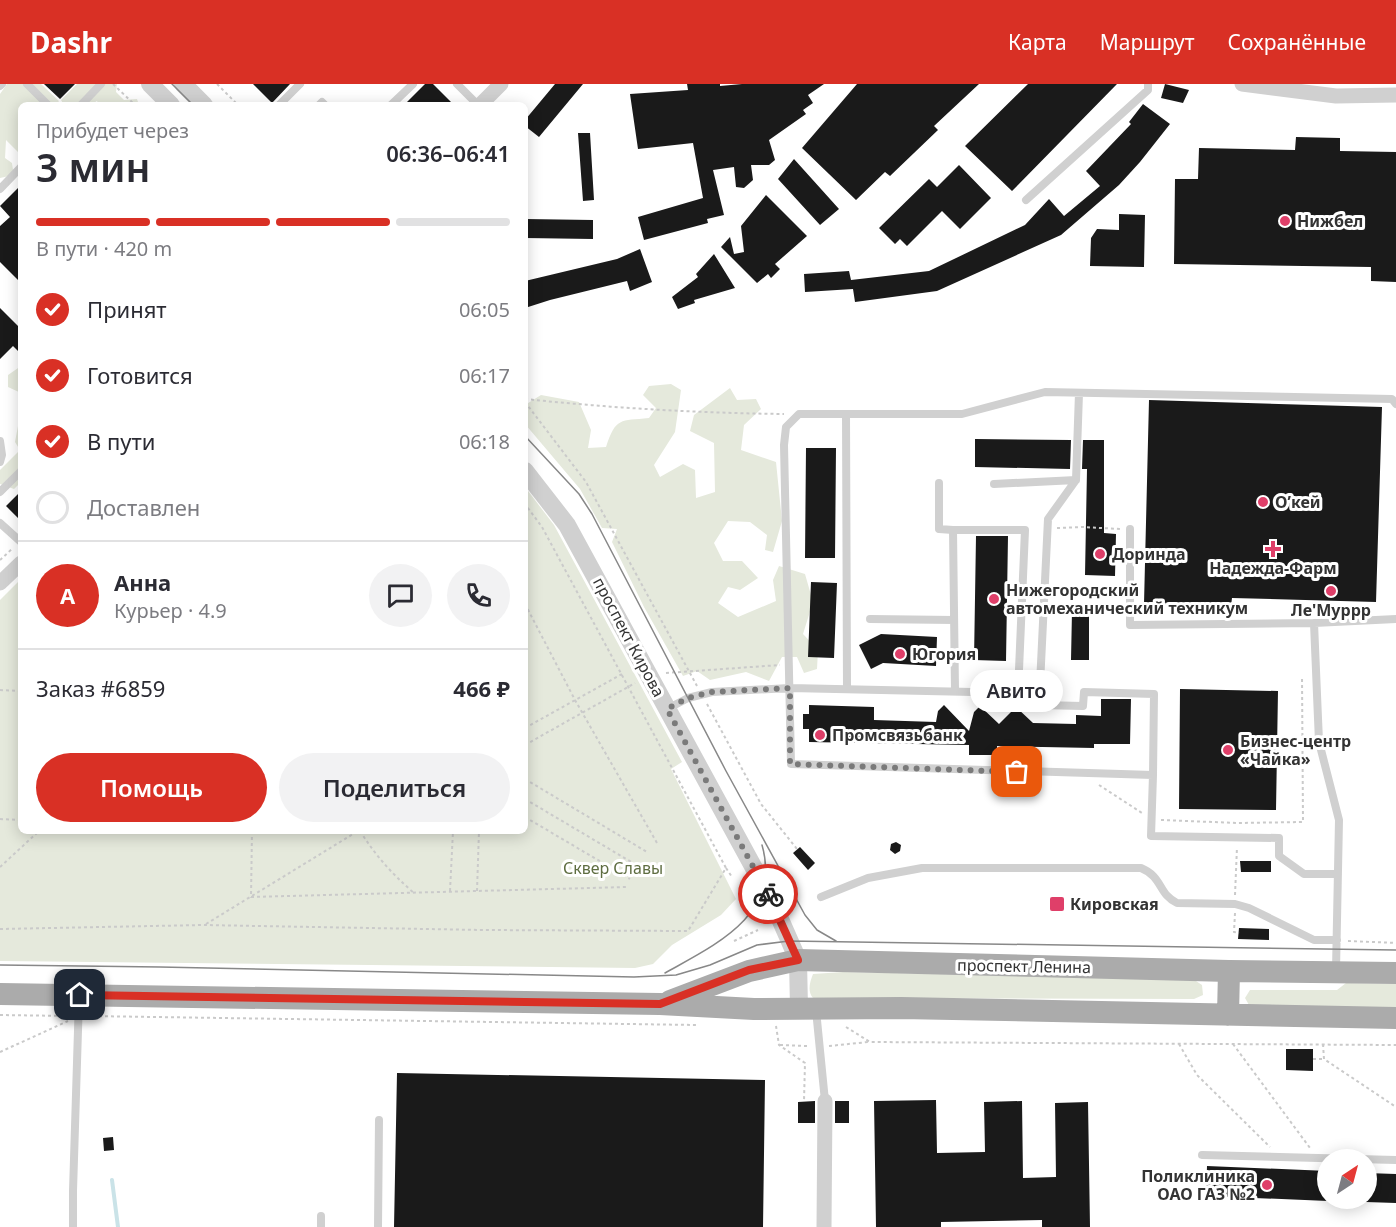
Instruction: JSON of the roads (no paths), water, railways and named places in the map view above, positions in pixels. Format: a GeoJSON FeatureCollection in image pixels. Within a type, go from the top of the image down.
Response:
{"type":"FeatureCollection","features":[{"type":"Feature","properties":{"kind":"main road","name":"проспект Ленина"},"geometry":{"type":"LineString","coordinates":[[660,1004],[749,970],[798,960],[1396,973]]}},
{"type":"Feature","properties":{"kind":"main road"},"geometry":{"type":"LineString","coordinates":[[1228,971],[1228,1015]]}},
{"type":"Feature","properties":{"kind":"main road","name":"проспект Ленина"},"geometry":{"type":"LineString","coordinates":[[0,994],[79,1005],[660,1004],[810,1014],[1228,1015],[1396,1018]]}},
{"type":"Feature","properties":{"kind":"street"},"geometry":{"type":"LineString","coordinates":[[150,84],[198,102]]}},
{"type":"Feature","properties":{"kind":"street"},"geometry":{"type":"LineString","coordinates":[[482,102],[501,84]]}},
{"type":"Feature","properties":{"kind":"street"},"geometry":{"type":"LineString","coordinates":[[1242,84],[1336,96],[1396,95]]}},
{"type":"Feature","properties":{"kind":"street","name":"проспект Кирова"},"geometry":{"type":"LineString","coordinates":[[528,475],[567,525],[773,903],[798,960],[810,1014]]}},
{"type":"Feature","properties":{"kind":"street"},"geometry":{"type":"LineString","coordinates":[[0,583],[18,565]]}},
{"type":"Feature","properties":{"kind":"street"},"geometry":{"type":"LineString","coordinates":[[824,1227],[825,1101]]}},
{"type":"Feature","properties":{"kind":"lane"},"geometry":{"type":"LineString","coordinates":[[27,84],[45,102]]}},
{"type":"Feature","properties":{"kind":"lane"},"geometry":{"type":"LineString","coordinates":[[84,102],[101,84]]}},
{"type":"Feature","properties":{"kind":"lane"},"geometry":{"type":"LineString","coordinates":[[282,102],[300,84]]}},
{"type":"Feature","properties":{"kind":"lane"},"geometry":{"type":"LineString","coordinates":[[394,102],[413,84]]}},
{"type":"Feature","properties":{"kind":"lane"},"geometry":{"type":"LineString","coordinates":[[457,84],[476,102]]}},
{"type":"Feature","properties":{"kind":"lane"},"geometry":{"type":"LineString","coordinates":[[1026,200],[1148,90],[1148,84]]}},
{"type":"Feature","properties":{"kind":"lane"},"geometry":{"type":"LineString","coordinates":[[0,189],[18,170]]}},
{"type":"Feature","properties":{"kind":"lane"},"geometry":{"type":"LineString","coordinates":[[1153,775],[790,764],[784,445],[786,427],[799,414],[962,414],[1045,392],[1392,399],[1396,404]]}},
{"type":"Feature","properties":{"kind":"lane"},"geometry":{"type":"LineString","coordinates":[[1039,705],[1048,519],[1076,480],[1078,393]]}},
{"type":"Feature","properties":{"kind":"lane"},"geometry":{"type":"LineString","coordinates":[[846,414],[847,689]]}},
{"type":"Feature","properties":{"kind":"lane"},"geometry":{"type":"LineString","coordinates":[[0,441],[2,455],[0,462]]}},
{"type":"Feature","properties":{"kind":"lane"},"geometry":{"type":"LineString","coordinates":[[0,492],[18,474]]}},
{"type":"Feature","properties":{"kind":"lane"},"geometry":{"type":"LineString","coordinates":[[994,484],[1076,480]]}},
{"type":"Feature","properties":{"kind":"lane"},"geometry":{"type":"LineString","coordinates":[[939,483],[939,529],[1025,530],[1018,693]]}},
{"type":"Feature","properties":{"kind":"lane"},"geometry":{"type":"LineString","coordinates":[[0,523],[18,539]]}},
{"type":"Feature","properties":{"kind":"lane"},"geometry":{"type":"LineString","coordinates":[[1130,529],[1130,625],[1314,623],[1396,619]]}},
{"type":"Feature","properties":{"kind":"lane"},"geometry":{"type":"LineString","coordinates":[[953,530],[955,691]]}},
{"type":"Feature","properties":{"kind":"lane"},"geometry":{"type":"LineString","coordinates":[[870,619],[954,620]]}},
{"type":"Feature","properties":{"kind":"lane"},"geometry":{"type":"LineString","coordinates":[[1314,623],[1319,742],[1339,820],[1336,971]]}},
{"type":"Feature","properties":{"kind":"lane"},"geometry":{"type":"LineString","coordinates":[[667,709],[701,694],[790,688],[1018,693],[1039,705],[1083,706],[1084,692],[1154,694],[1151,836],[1279,838],[1280,856],[1304,874],[1338,874]]}},
{"type":"Feature","properties":{"kind":"lane"},"geometry":{"type":"LineString","coordinates":[[821,897],[868,878],[922,868],[1141,868],[1156,877],[1164,894],[1177,903],[1235,904],[1249,908],[1314,940],[1337,940]]}},
{"type":"Feature","properties":{"kind":"lane"},"geometry":{"type":"LineString","coordinates":[[73,1227],[79,1005]]}},
{"type":"Feature","properties":{"kind":"lane"},"geometry":{"type":"LineString","coordinates":[[810,1014],[825,1101]]}},
{"type":"Feature","properties":{"kind":"lane"},"geometry":{"type":"LineString","coordinates":[[378,1227],[379,1120]]}},
{"type":"Feature","properties":{"kind":"lane"},"geometry":{"type":"LineString","coordinates":[[1202,1155],[1396,1160]]}},
{"type":"Feature","properties":{"kind":"lane"},"geometry":{"type":"LineString","coordinates":[[321,1216],[321,1227]]}},
{"type":"Feature","properties":{"kind":"waterway"},"geometry":{"type":"LineString","coordinates":[[112,1180],[118,1227]]}},
{"type":"Feature","properties":{"kind":"tram line"},"geometry":{"type":"LineString","coordinates":[[172,84],[190,102]]}},
{"type":"Feature","properties":{"kind":"tram line"},"geometry":{"type":"LineString","coordinates":[[528,439],[579,494],[592,514],[726,771],[805,915],[817,930],[836,941]]}},
{"type":"Feature","properties":{"kind":"tram line"},"geometry":{"type":"LineString","coordinates":[[665,973],[723,939],[740,925],[753,909],[762,891],[766,869],[762,845]]}},
{"type":"Feature","properties":{"kind":"tram line"},"geometry":{"type":"LineString","coordinates":[[0,965],[634,977],[676,975],[710,965],[757,945],[789,941],[1396,950]]}},
{"type":"Feature","properties":{"kind":"place","name":"Нижбел"},"geometry":{"type":"Point","coordinates":[1285,221]}},
{"type":"Feature","properties":{"kind":"place","name":"О’кей"},"geometry":{"type":"Point","coordinates":[1263,502]}},
{"type":"Feature","properties":{"kind":"place","name":"Надежда-Фарм"},"geometry":{"type":"Point","coordinates":[1273,549]}},
{"type":"Feature","properties":{"kind":"place","name":"Доринда"},"geometry":{"type":"Point","coordinates":[1100,554]}},
{"type":"Feature","properties":{"kind":"place","name":"Ле'Муррр"},"geometry":{"type":"Point","coordinates":[1331,591]}},
{"type":"Feature","properties":{"kind":"place","name":"Нижегородский автомеханический техникум"},"geometry":{"type":"Point","coordinates":[994,599]}},
{"type":"Feature","properties":{"kind":"place","name":"Югория"},"geometry":{"type":"Point","coordinates":[900,654]}},
{"type":"Feature","properties":{"kind":"place","name":"Промсвязьбанк"},"geometry":{"type":"Point","coordinates":[820,735]}},
{"type":"Feature","properties":{"kind":"place","name":"Бизнес-центр «Чайка»"},"geometry":{"type":"Point","coordinates":[1228,750]}},
{"type":"Feature","properties":{"kind":"place","name":"Авито"},"geometry":{"type":"Point","coordinates":[1017,772]}},
{"type":"Feature","properties":{"kind":"place","name":"Кировская"},"geometry":{"type":"Point","coordinates":[1057,904]}},
{"type":"Feature","properties":{"kind":"place","name":"Поликлиника ОАО ГАЗ №2"},"geometry":{"type":"Point","coordinates":[1267,1185]}},
{"type":"Feature","properties":{"kind":"park label","name":"Сквер Славы"},"geometry":{"type":"Point","coordinates":[613,868]}}]}
